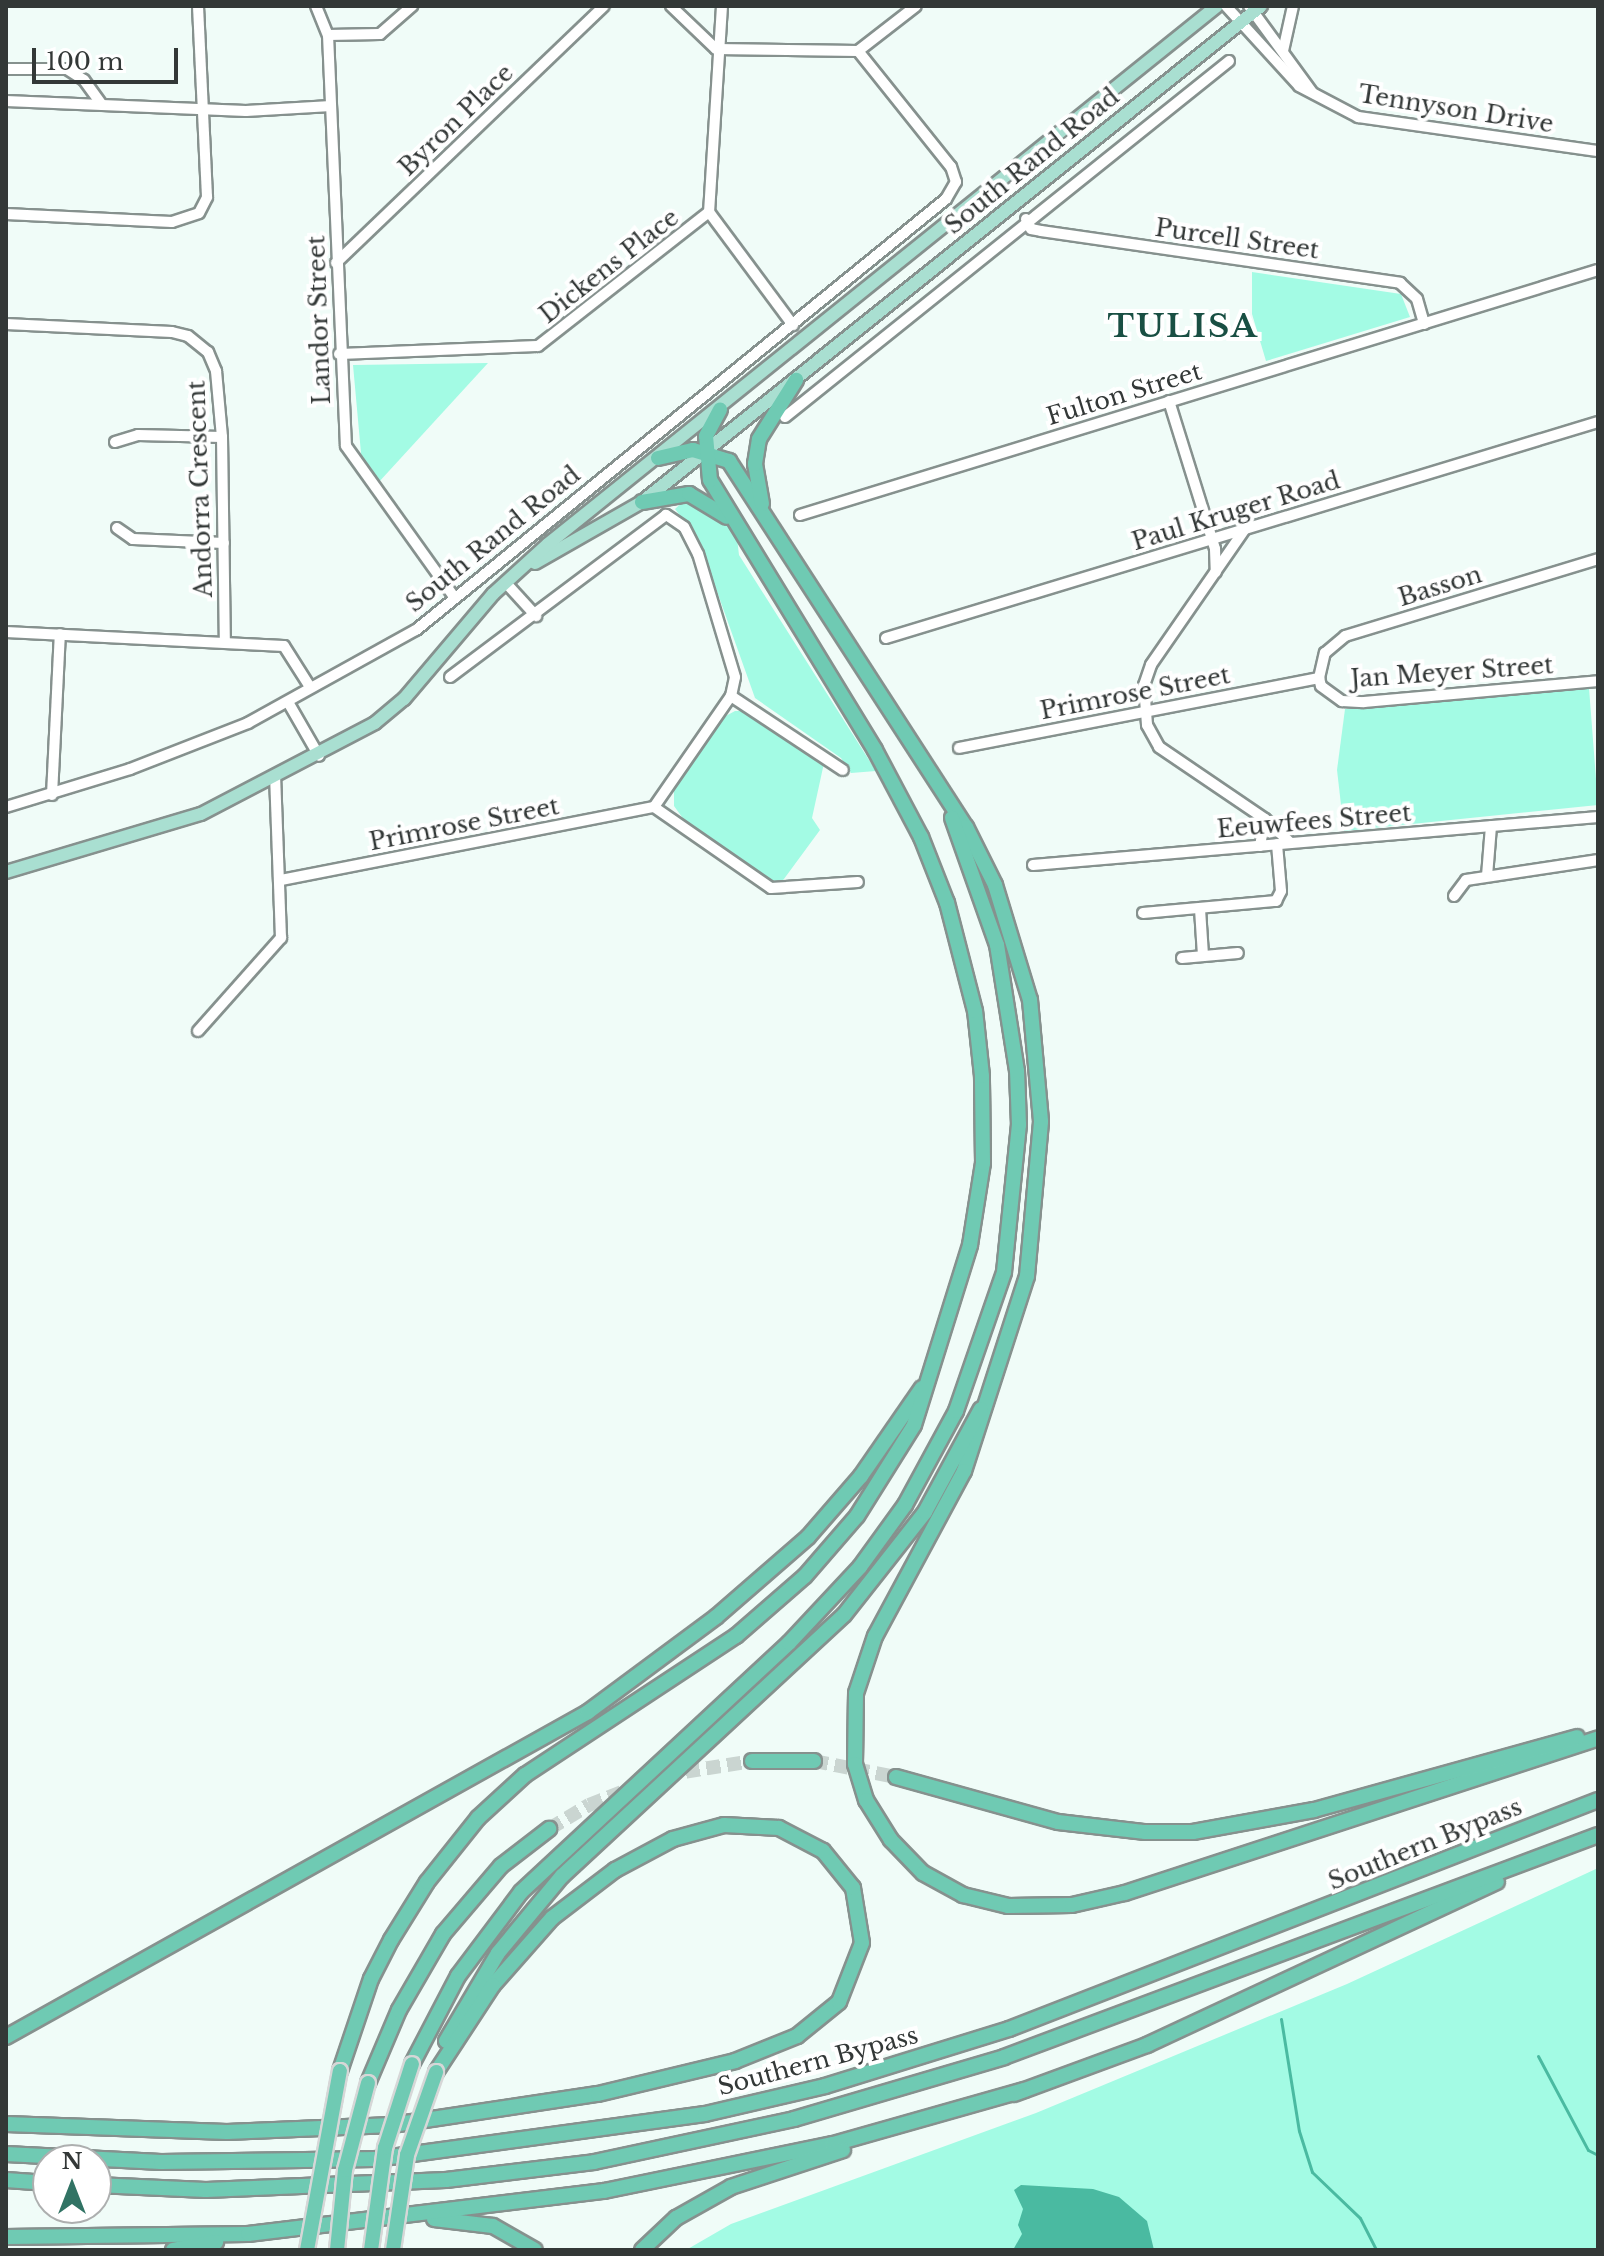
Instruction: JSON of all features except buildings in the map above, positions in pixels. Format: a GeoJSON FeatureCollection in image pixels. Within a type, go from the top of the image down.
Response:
{"type":"FeatureCollection","features":[{"type":"Feature","properties":{"kind":"highway"},"geometry":{"type":"LineString","coordinates":[[765,516],[756,452],[764,426],[796,380]]}},
{"type":"Feature","properties":{"kind":"highway"},"geometry":{"type":"LineString","coordinates":[[307,2250],[340,2071],[371,1979],[391,1940],[459,1840],[525,1775],[736,1636],[805,1576],[881,1482],[914,1425],[961,1281],[981,1178],[984,1113],[975,1011],[947,903],[921,837],[875,750],[710,480],[705,452],[707,430],[720,410]]}},
{"type":"Feature","properties":{"kind":"highway"},"geometry":{"type":"LineString","coordinates":[[658,458],[705,452],[729,461],[945,799],[995,885],[1015,939],[1030,1000],[1039,1071],[1038,1180],[1027,1276],[964,1471],[875,1636],[852,1714],[855,1764],[866,1800],[905,1856],[941,1884],[1008,1906],[1091,1902],[1598,1736]]}},
{"type":"Feature","properties":{"kind":"highway"},"geometry":{"type":"LineString","coordinates":[[642,502],[673,494],[697,496],[742,532]]}},
{"type":"Feature","properties":{"kind":"highway"},"geometry":{"type":"LineString","coordinates":[[371,2250],[385,2148],[412,2064],[458,1976],[521,1892],[840,1590],[905,1505],[956,1411],[1004,1272],[1019,1125],[1017,1071],[997,945],[945,799]]}},
{"type":"Feature","properties":{"kind":"highway"},"geometry":{"type":"LineString","coordinates":[[6,2037],[588,1712],[716,1617],[808,1537],[861,1476],[927,1382]]}},
{"type":"Feature","properties":{"kind":"highway"},"geometry":{"type":"LineString","coordinates":[[393,2250],[396,2213],[412,2136],[437,2069],[464,2006],[524,1918],[562,1876],[844,1615],[925,1512],[989,1395]]}},
{"type":"Feature","properties":{"kind":"highway"},"geometry":{"type":"LineString","coordinates":[[896,1777],[1058,1822],[1193,1832],[1314,1810],[1556,1742],[1598,1736]]}},
{"type":"Feature","properties":{"kind":"highway"},"geometry":{"type":"LineString","coordinates":[[752,1761],[814,1761]]}},
{"type":"Feature","properties":{"kind":"highway","name":"Southern Bypass"},"geometry":{"type":"LineString","coordinates":[[6,2154],[177,2162],[376,2159],[705,2114],[825,2086],[1009,2029],[1598,1800]]}},
{"type":"Feature","properties":{"kind":"highway"},"geometry":{"type":"LineString","coordinates":[[6,2124],[227,2132],[392,2125],[598,2094],[735,2061],[797,2036],[839,2002],[862,1943],[853,1888],[823,1851],[779,1828],[724,1825],[673,1839],[615,1870],[552,1918],[493,1985],[437,2069]]}},
{"type":"Feature","properties":{"kind":"highway"},"geometry":{"type":"LineString","coordinates":[[337,2250],[343,2181],[368,2083],[399,2010],[443,1934],[501,1866],[549,1829]]}},
{"type":"Feature","properties":{"kind":"highway","name":"Southern Bypass"},"geometry":{"type":"LineString","coordinates":[[112,2186],[206,2190],[446,2180],[594,2162],[765,2125],[1004,2057],[1598,1835]]}},
{"type":"Feature","properties":{"kind":"highway"},"geometry":{"type":"LineString","coordinates":[[642,2250],[676,2218],[731,2187],[1024,2090],[1248,2000],[1553,1853]]}},
{"type":"Feature","properties":{"kind":"highway"},"geometry":{"type":"LineString","coordinates":[[173,2250],[248,2234],[396,2213],[604,2191],[833,2144],[1024,2090]]}},
{"type":"Feature","properties":{"kind":"highway"},"geometry":{"type":"LineString","coordinates":[[6,2180],[32,2182]]}},
{"type":"Feature","properties":{"kind":"highway"},"geometry":{"type":"LineString","coordinates":[[396,2213],[400,2250]]}},
{"type":"Feature","properties":{"kind":"highway"},"geometry":{"type":"LineString","coordinates":[[396,2213],[482,2223],[515,2235],[535,2250]]}},
{"type":"Feature","properties":{"kind":"highway"},"geometry":{"type":"LineString","coordinates":[[6,2237],[248,2234]]}},
{"type":"Feature","properties":{"kind":"main road","name":"South Rand Road"},"geometry":{"type":"LineString","coordinates":[[6,872],[160,829],[319,756],[404,699],[506,583],[1217,6]]}},
{"type":"Feature","properties":{"kind":"main road","name":"South Rand Road"},"geometry":{"type":"LineString","coordinates":[[518,573],[642,502],[1255,8]]}},
{"type":"Feature","properties":{"kind":"street"},"geometry":{"type":"LineString","coordinates":[[6,214],[189,220],[207,197],[198,6]]}},
{"type":"Feature","properties":{"kind":"street","name":"Landor Street"},"geometry":{"type":"LineString","coordinates":[[316,6],[328,35],[339,354],[347,454],[455,598]]}},
{"type":"Feature","properties":{"kind":"street"},"geometry":{"type":"LineString","coordinates":[[328,35],[380,34],[412,6]]}},
{"type":"Feature","properties":{"kind":"street","name":"Byron Place"},"geometry":{"type":"LineString","coordinates":[[336,263],[604,6]]}},
{"type":"Feature","properties":{"kind":"street"},"geometry":{"type":"LineString","coordinates":[[671,6],[716,49],[858,51],[916,6]]}},
{"type":"Feature","properties":{"kind":"street"},"geometry":{"type":"LineString","coordinates":[[722,6],[716,49],[709,212],[793,325]]}},
{"type":"Feature","properties":{"kind":"street","name":"Tennyson Drive"},"geometry":{"type":"LineString","coordinates":[[1226,6],[1276,64],[1313,94],[1358,117],[1598,151]]}},
{"type":"Feature","properties":{"kind":"street"},"geometry":{"type":"LineString","coordinates":[[1283,51],[1293,6]]}},
{"type":"Feature","properties":{"kind":"street","name":"Tennyson Drive"},"geometry":{"type":"LineString","coordinates":[[1255,8],[1313,94]]}},
{"type":"Feature","properties":{"kind":"street","name":"South Rand Road"},"geometry":{"type":"LineString","coordinates":[[6,807],[52,795],[212,738],[288,702],[310,687],[404,638],[946,199],[955,186],[951,167],[858,51]]}},
{"type":"Feature","properties":{"kind":"street"},"geometry":{"type":"LineString","coordinates":[[785,417],[1026,219],[1229,61]]}},
{"type":"Feature","properties":{"kind":"street"},"geometry":{"type":"LineString","coordinates":[[6,69],[67,69],[84,80],[102,105]]}},
{"type":"Feature","properties":{"kind":"street"},"geometry":{"type":"LineString","coordinates":[[6,101],[202,109],[331,106]]}},
{"type":"Feature","properties":{"kind":"street","name":"Dickens Place"},"geometry":{"type":"LineString","coordinates":[[339,354],[538,346],[709,212]]}},
{"type":"Feature","properties":{"kind":"street","name":"Purcell Street"},"geometry":{"type":"LineString","coordinates":[[1026,219],[1031,229],[1041,231],[1400,283],[1417,299],[1424,324]]}},
{"type":"Feature","properties":{"kind":"street","name":"Fulton Street"},"geometry":{"type":"LineString","coordinates":[[800,515],[1598,270]]}},
{"type":"Feature","properties":{"kind":"street","name":"Andorra Crescent"},"geometry":{"type":"LineString","coordinates":[[6,324],[188,336],[215,364],[222,437],[225,642]]}},
{"type":"Feature","properties":{"kind":"street"},"geometry":{"type":"LineString","coordinates":[[1169,401],[1210,540],[1216,572]]}},
{"type":"Feature","properties":{"kind":"street","name":"Paul Kruger Road"},"geometry":{"type":"LineString","coordinates":[[886,638],[1598,422]]}},
{"type":"Feature","properties":{"kind":"street"},"geometry":{"type":"LineString","coordinates":[[115,442],[138,435],[222,437]]}},
{"type":"Feature","properties":{"kind":"street"},"geometry":{"type":"LineString","coordinates":[[450,677],[536,616],[662,516],[680,522],[698,554],[735,682],[731,696],[654,807],[771,888],[858,882]]}},
{"type":"Feature","properties":{"kind":"street"},"geometry":{"type":"LineString","coordinates":[[117,528],[133,539],[224,543]]}},
{"type":"Feature","properties":{"kind":"street"},"geometry":{"type":"LineString","coordinates":[[1245,529],[1151,665],[1144,685],[1145,711],[1149,733],[1159,747],[1265,819],[1291,843]]}},
{"type":"Feature","properties":{"kind":"street","name":"Basson"},"geometry":{"type":"LineString","coordinates":[[1319,678],[1325,653],[1345,636],[1598,559]]}},
{"type":"Feature","properties":{"kind":"street","name":"South Rand Road"},"geometry":{"type":"LineString","coordinates":[[506,583],[536,616]]}},
{"type":"Feature","properties":{"kind":"street"},"geometry":{"type":"LineString","coordinates":[[6,632],[225,642],[288,648],[310,687]]}},
{"type":"Feature","properties":{"kind":"street"},"geometry":{"type":"LineString","coordinates":[[52,795],[60,634]]}},
{"type":"Feature","properties":{"kind":"street","name":"Jan Meyer Street"},"geometry":{"type":"LineString","coordinates":[[1319,678],[1321,686],[1342,701],[1364,702],[1598,681]]}},
{"type":"Feature","properties":{"kind":"street","name":"Primrose Street"},"geometry":{"type":"LineString","coordinates":[[959,748],[1319,678]]}},
{"type":"Feature","properties":{"kind":"street"},"geometry":{"type":"LineString","coordinates":[[731,696],[843,770]]}},
{"type":"Feature","properties":{"kind":"street"},"geometry":{"type":"LineString","coordinates":[[288,702],[319,756]]}},
{"type":"Feature","properties":{"kind":"street"},"geometry":{"type":"LineString","coordinates":[[198,1031],[279,943],[281,880],[275,778]]}},
{"type":"Feature","properties":{"kind":"street","name":"Primrose Street"},"geometry":{"type":"LineString","coordinates":[[281,880],[654,807]]}},
{"type":"Feature","properties":{"kind":"street","name":"Eeuwfees Street"},"geometry":{"type":"LineString","coordinates":[[1033,865],[1598,817]]}},
{"type":"Feature","properties":{"kind":"street"},"geometry":{"type":"LineString","coordinates":[[1260,846],[1265,819]]}},
{"type":"Feature","properties":{"kind":"street"},"geometry":{"type":"LineString","coordinates":[[1487,876],[1491,826]]}},
{"type":"Feature","properties":{"kind":"street"},"geometry":{"type":"LineString","coordinates":[[1143,913],[1276,901],[1281,891],[1277,844]]}},
{"type":"Feature","properties":{"kind":"street"},"geometry":{"type":"LineString","coordinates":[[1454,896],[1462,882],[1598,860]]}},
{"type":"Feature","properties":{"kind":"street"},"geometry":{"type":"LineString","coordinates":[[1200,909],[1203,956]]}},
{"type":"Feature","properties":{"kind":"street"},"geometry":{"type":"LineString","coordinates":[[1182,958],[1238,953]]}},
{"type":"Feature","properties":{"kind":"shaded area"},"geometry":{"type":"Polygon","coordinates":[[[1252,272],[1401,294],[1410,317],[1266,361],[1252,314],[1252,272]]]}},
{"type":"Feature","properties":{"kind":"shaded area"},"geometry":{"type":"Polygon","coordinates":[[[488,363],[378,483],[362,464],[353,365],[488,363]]]}},
{"type":"Feature","properties":{"kind":"shaded area"},"geometry":{"type":"Polygon","coordinates":[[[689,496],[724,517],[737,538],[739,555],[876,771],[851,773],[841,758],[755,698],[699,541],[675,509],[689,496]]]}},
{"type":"Feature","properties":{"kind":"shaded area"},"geometry":{"type":"Polygon","coordinates":[[[1589,688],[1598,805],[1344,831],[1337,770],[1345,709],[1589,688]]]}},
{"type":"Feature","properties":{"kind":"shaded area"},"geometry":{"type":"Polygon","coordinates":[[[735,711],[744,711],[824,763],[812,818],[820,830],[781,883],[766,879],[690,828],[674,806],[674,788],[722,718],[735,711]]]}},
{"type":"Feature","properties":{"kind":"shaded area"},"geometry":{"type":"Polygon","coordinates":[[[1598,1868],[1598,2250],[686,2250],[731,2224],[1036,2113],[1347,1984],[1598,1868]]]}},
{"type":"Feature","properties":{"kind":"shaded area"},"geometry":{"type":"Polygon","coordinates":[[[1021,2185],[1093,2189],[1119,2197],[1147,2221],[1154,2250],[1013,2250],[1022,2234],[1018,2225],[1023,2209],[1014,2190],[1021,2185]]]}},
{"type":"Feature","properties":{"kind":"waterway"},"geometry":{"type":"LineString","coordinates":[[1281,2019],[1299,2131],[1312,2172],[1360,2218],[1376,2250]]}},
{"type":"Feature","properties":{"kind":"waterway"},"geometry":{"type":"LineString","coordinates":[[1538,2056],[1588,2150],[1598,2155]]}},
{"type":"Feature","properties":{"kind":"tunnel"},"geometry":{"type":"LineString","coordinates":[[549,1829],[589,1805],[665,1775],[752,1761]]}},
{"type":"Feature","properties":{"kind":"tunnel"},"geometry":{"type":"LineString","coordinates":[[814,1761],[896,1777]]}},
{"type":"Feature","properties":{"kind":"district","name":"TULISA"},"geometry":{"type":"Point","coordinates":[1183,326]}}]}
